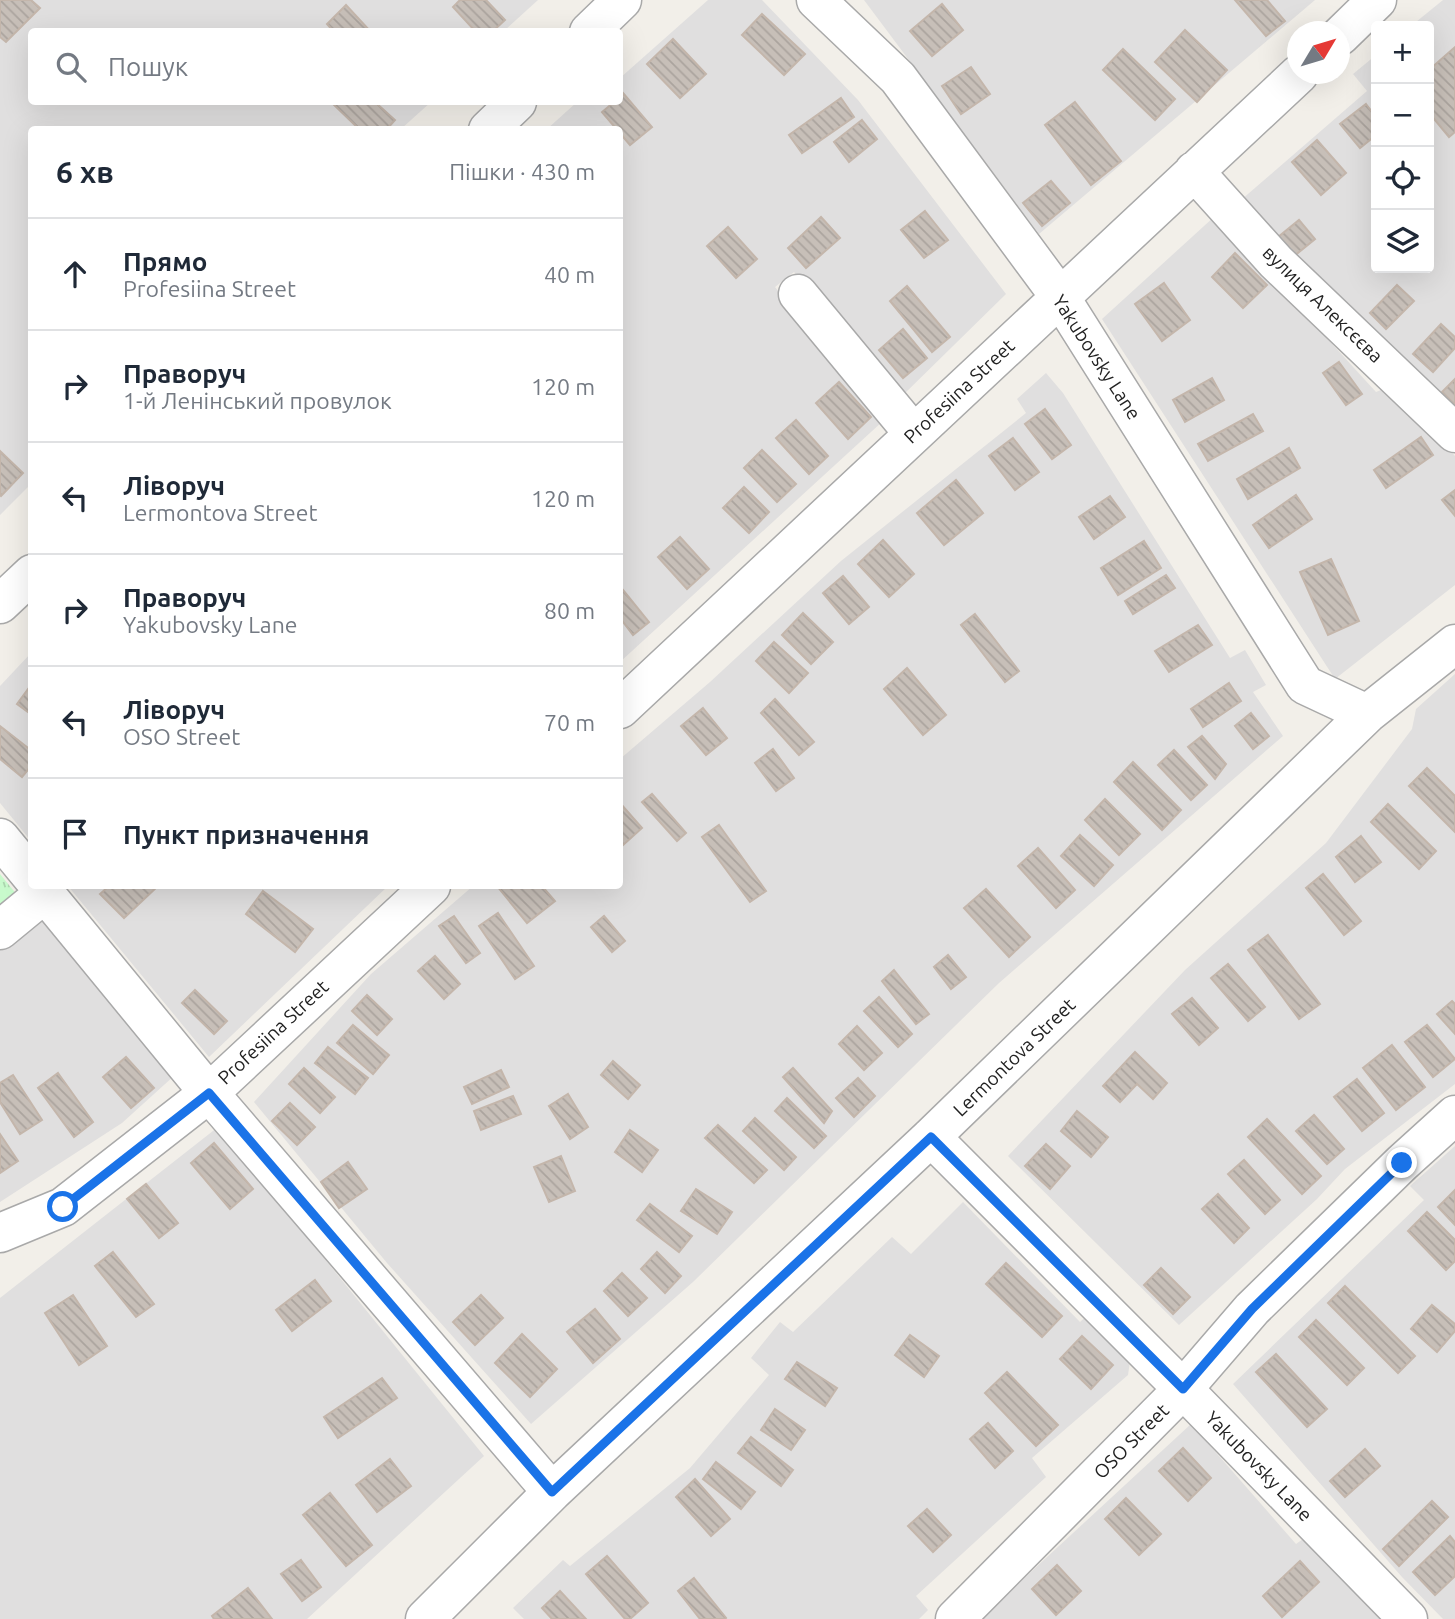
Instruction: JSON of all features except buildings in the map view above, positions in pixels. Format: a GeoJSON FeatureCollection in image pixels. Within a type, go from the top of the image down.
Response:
{"type":"FeatureCollection","features":[{"type":"Feature","properties":{"kind":"street"},"geometry":{"type":"LineString","coordinates":[[593,28],[622,0]]}},
{"type":"Feature","properties":{"kind":"street","name":"Yakubovsky Lane"},"geometry":{"type":"LineString","coordinates":[[816,0],[898,78],[1060,297],[1305,685],[1367,714]]}},
{"type":"Feature","properties":{"kind":"street"},"geometry":{"type":"LineString","coordinates":[[1350,26],[1377,0]]}},
{"type":"Feature","properties":{"kind":"street","name":"Profesiina Street"},"geometry":{"type":"LineString","coordinates":[[623,706],[1288,84]]}},
{"type":"Feature","properties":{"kind":"street"},"geometry":{"type":"LineString","coordinates":[[492,126],[514,105]]}},
{"type":"Feature","properties":{"kind":"street","name":"вулиця Алексєєва"},"geometry":{"type":"LineString","coordinates":[[1195,171],[1276,262],[1356,335],[1455,433]]}},
{"type":"Feature","properties":{"kind":"street"},"geometry":{"type":"LineString","coordinates":[[798,294],[914,434]]}},
{"type":"Feature","properties":{"kind":"street"},"geometry":{"type":"LineString","coordinates":[[0,604],[28,578]]}},
{"type":"Feature","properties":{"kind":"street","name":"Lermontova Street"},"geometry":{"type":"LineString","coordinates":[[425,1619],[552,1492],[931,1137],[1367,714],[1455,644]]}},
{"type":"Feature","properties":{"kind":"street"},"geometry":{"type":"LineString","coordinates":[[0,838],[28,873]]}},
{"type":"Feature","properties":{"kind":"street"},"geometry":{"type":"LineString","coordinates":[[0,930],[35,889]]}},
{"type":"Feature","properties":{"kind":"street"},"geometry":{"type":"LineString","coordinates":[[41,889],[209,1093],[552,1492]]}},
{"type":"Feature","properties":{"kind":"street","name":"Profesiina Street"},"geometry":{"type":"LineString","coordinates":[[0,1233],[63,1207],[209,1093],[427,889]]}},
{"type":"Feature","properties":{"kind":"street","name":"OSO Street"},"geometry":{"type":"LineString","coordinates":[[955,1619],[1183,1389],[1252,1309],[1455,1115]]}},
{"type":"Feature","properties":{"kind":"street","name":"Yakubovsky Lane"},"geometry":{"type":"LineString","coordinates":[[931,1137],[1408,1619]]}},
{"type":"Feature","properties":{"kind":"shaded area"},"geometry":{"type":"Polygon","coordinates":[[[0,0],[538,0],[507,28],[28,28],[28,105],[428,105],[404,126],[28,126],[28,487],[0,515],[0,0]]]}},
{"type":"Feature","properties":{"kind":"shaded area"},"geometry":{"type":"Polygon","coordinates":[[[708,0],[762,0],[858,100],[1006,294],[899,399],[794,272],[775,287],[883,421],[623,659],[623,126],[550,126],[574,105],[623,105],[623,75],[708,0]]]}},
{"type":"Feature","properties":{"kind":"shaded area"},"geometry":{"type":"Polygon","coordinates":[[[864,0],[1315,0],[1287,21],[1039,234],[864,0]]]}},
{"type":"Feature","properties":{"kind":"shaded area"},"geometry":{"type":"Polygon","coordinates":[[[1443,0],[1455,0],[1455,414],[1349,305],[1302,273],[1241,200],[1367,91],[1353,74],[1371,59],[1371,273],[1434,273],[1434,21],[1417,21],[1443,0]]]}},
{"type":"Feature","properties":{"kind":"shaded area"},"geometry":{"type":"Polygon","coordinates":[[[1215,216],[1376,392],[1391,386],[1455,456],[1455,585],[1335,679],[1102,319],[1215,216]]]}},
{"type":"Feature","properties":{"kind":"shaded area"},"geometry":{"type":"Polygon","coordinates":[[[1046,373],[1063,393],[1230,658],[1245,650],[1266,685],[1253,692],[1283,736],[999,983],[693,1282],[531,1424],[387,1263],[254,1102],[371,974],[470,889],[623,889],[623,756],[710,682],[841,561],[1026,413],[1017,399],[1046,373]]]}},
{"type":"Feature","properties":{"kind":"shaded area"},"geometry":{"type":"Polygon","coordinates":[[[28,656],[28,837],[0,803],[0,686],[28,656]]]}},
{"type":"Feature","properties":{"kind":"shaded area"},"geometry":{"type":"Polygon","coordinates":[[[1455,674],[1455,1084],[1345,1169],[1317,1199],[1179,1325],[1008,1156],[1185,970],[1326,843],[1412,729],[1416,709],[1455,674]]]}},
{"type":"Feature","properties":{"kind":"shaded area"},"geometry":{"type":"Polygon","coordinates":[[[70,889],[385,889],[209,1057],[70,889]]]}},
{"type":"Feature","properties":{"kind":"shaded area"},"geometry":{"type":"Polygon","coordinates":[[[40,913],[175,1075],[122,1123],[0,1202],[0,945],[40,913]]]}},
{"type":"Feature","properties":{"kind":"shaded area"},"geometry":{"type":"Polygon","coordinates":[[[218,1127],[484,1456],[307,1619],[0,1619],[0,1298],[218,1127]]]}},
{"type":"Feature","properties":{"kind":"shaded area"},"geometry":{"type":"Polygon","coordinates":[[[1455,1146],[1455,1619],[1443,1619],[1402,1577],[1233,1384],[1424,1200],[1410,1186],[1455,1146]]]}},
{"type":"Feature","properties":{"kind":"shaded area"},"geometry":{"type":"Polygon","coordinates":[[[963,1202],[1080,1322],[1092,1311],[1131,1354],[1128,1375],[1032,1458],[1046,1477],[916,1596],[928,1610],[919,1619],[524,1619],[513,1608],[563,1560],[570,1566],[690,1468],[769,1375],[751,1358],[780,1322],[793,1332],[892,1237],[911,1254],[963,1202]]]}},
{"type":"Feature","properties":{"kind":"shaded area"},"geometry":{"type":"Polygon","coordinates":[[[1191,1424],[1296,1544],[1310,1534],[1386,1619],[980,1619],[1191,1424]]]}},
{"type":"Feature","properties":{"kind":"green space"},"geometry":{"type":"Polygon","coordinates":[[[0,874],[22,901],[0,918],[0,874]]]}},
{"type":"Feature","properties":{"kind":"route"},"geometry":{"type":"LineString","coordinates":[[63,1207],[209,1093],[552,1492],[931,1137],[1183,1389],[1252,1309],[1402,1163]]}}]}
